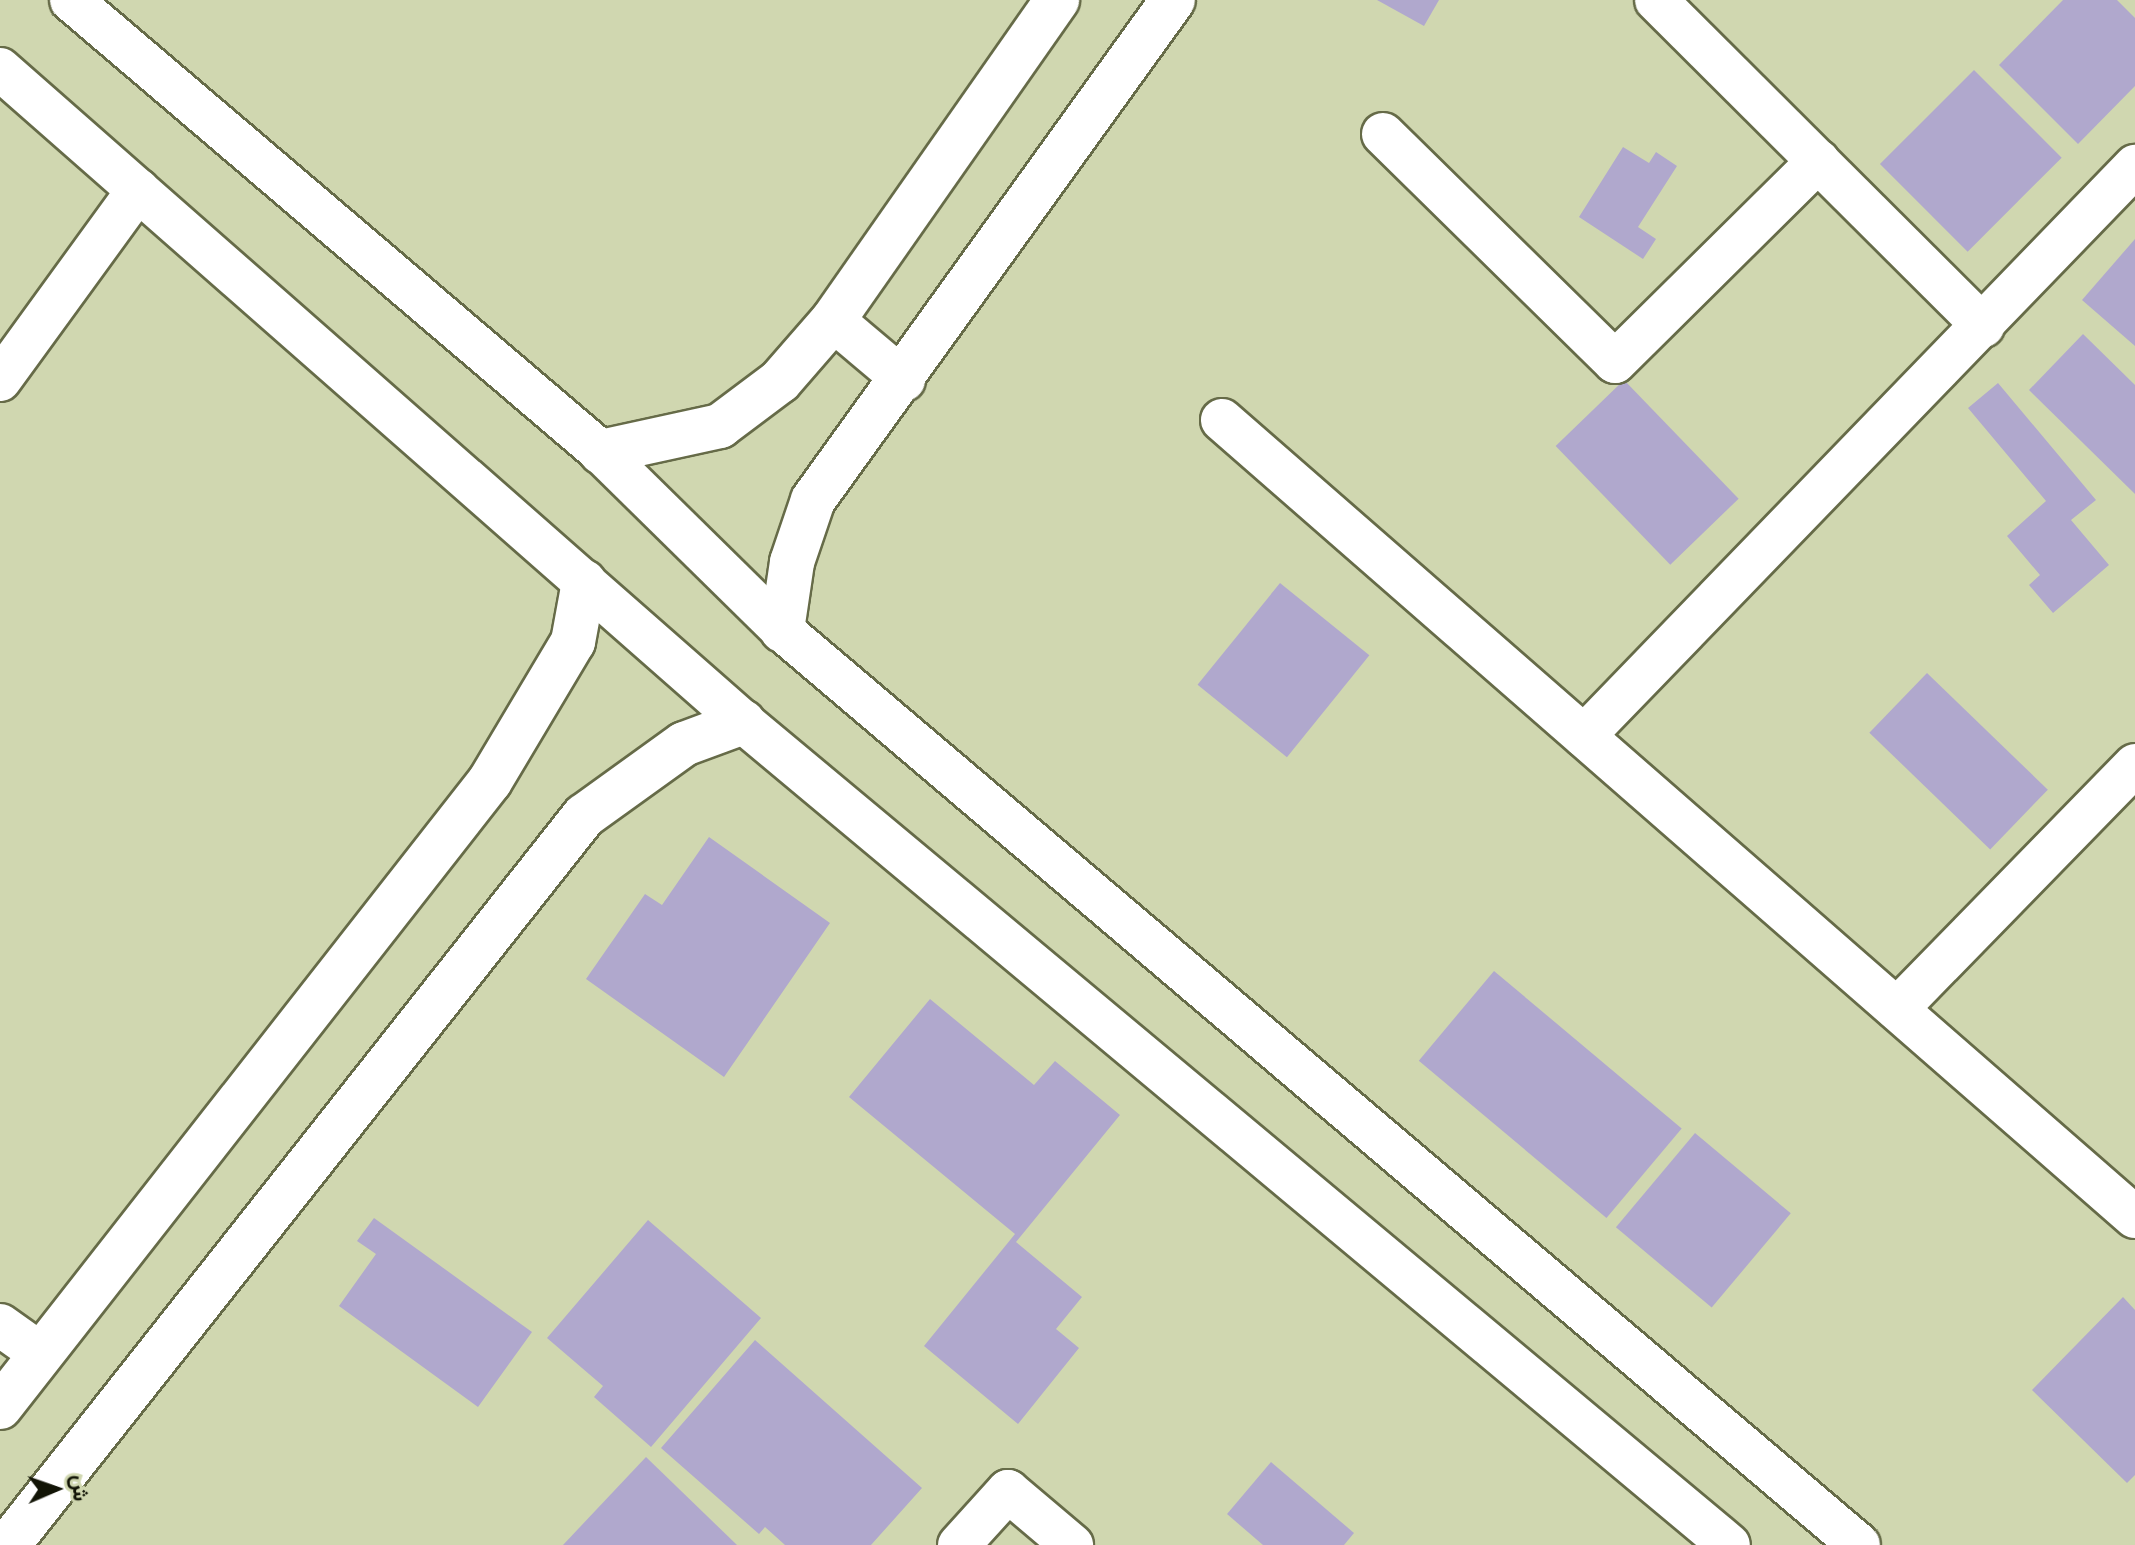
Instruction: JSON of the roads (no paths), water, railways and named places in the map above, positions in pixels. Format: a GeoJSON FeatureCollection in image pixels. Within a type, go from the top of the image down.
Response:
{"type":"FeatureCollection","features":[{"type":"Feature","properties":{"kind":"main road"},"geometry":{"type":"LineString","coordinates":[[601,452],[720,426],[780,381],[833,320],[1057,0]]}},
{"type":"Feature","properties":{"kind":"main road"},"geometry":{"type":"LineString","coordinates":[[782,630],[792,562],[813,500],[904,380],[1173,0]]}},
{"type":"Feature","properties":{"kind":"main road"},"geometry":{"type":"LineString","coordinates":[[0,1407],[490,781],[573,642],[584,582]]}},
{"type":"Feature","properties":{"kind":"main road"},"geometry":{"type":"LineString","coordinates":[[8,1545],[584,816],[684,744],[743,722]]}},
{"type":"Feature","properties":{"kind":"street"},"geometry":{"type":"LineString","coordinates":[[71,0],[601,452],[782,630],[1859,1545]]}},
{"type":"Feature","properties":{"kind":"street"},"geometry":{"type":"LineString","coordinates":[[1656,0],[1983,326]]}},
{"type":"Feature","properties":{"kind":"street"},"geometry":{"type":"LineString","coordinates":[[0,69],[743,722],[1729,1545]]}},
{"type":"Feature","properties":{"kind":"street"},"geometry":{"type":"LineString","coordinates":[[1383,134],[1615,362],[1818,161]]}},
{"type":"Feature","properties":{"kind":"street"},"geometry":{"type":"LineString","coordinates":[[1584,736],[2135,166]]}},
{"type":"Feature","properties":{"kind":"street"},"geometry":{"type":"LineString","coordinates":[[0,380],[138,190]]}},
{"type":"Feature","properties":{"kind":"street"},"geometry":{"type":"LineString","coordinates":[[833,320],[904,380]]}},
{"type":"Feature","properties":{"kind":"street"},"geometry":{"type":"LineString","coordinates":[[1222,420],[2135,1217]]}},
{"type":"Feature","properties":{"kind":"street"},"geometry":{"type":"LineString","coordinates":[[1897,1009],[2135,765]]}},
{"type":"Feature","properties":{"kind":"street"},"geometry":{"type":"LineString","coordinates":[[0,1325],[41,1354]]}},
{"type":"Feature","properties":{"kind":"street"},"geometry":{"type":"LineString","coordinates":[[959,1545],[1008,1491],[1072,1545]]}}]}
